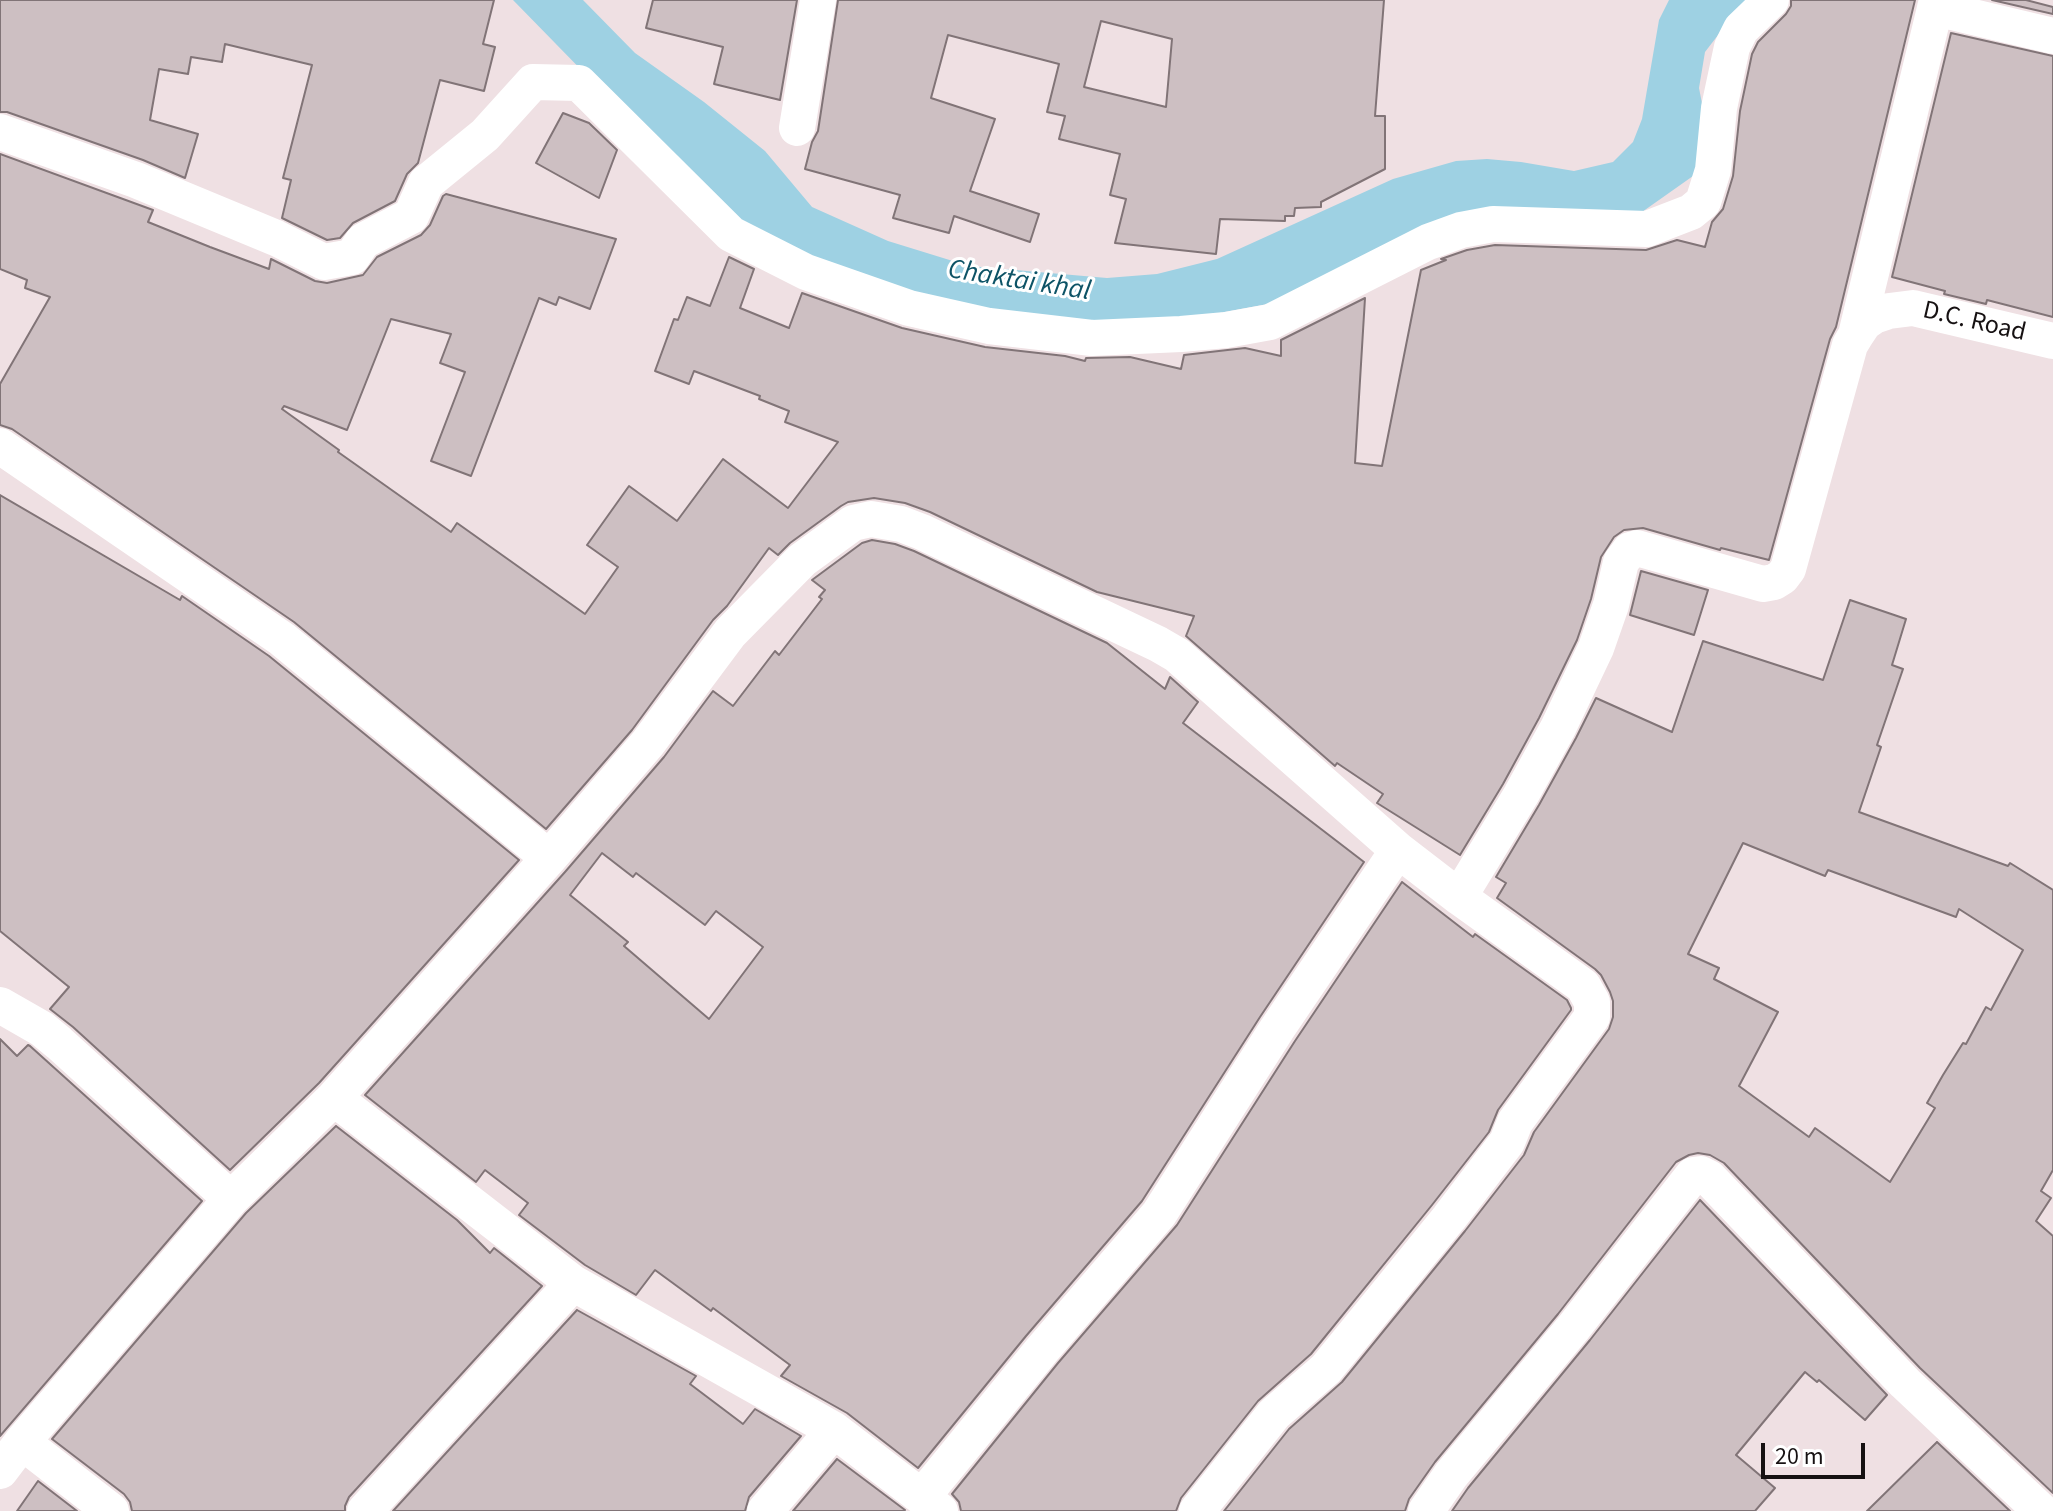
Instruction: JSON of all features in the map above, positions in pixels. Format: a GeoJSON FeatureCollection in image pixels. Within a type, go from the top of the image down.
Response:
{"type":"FeatureCollection","features":[{"type":"Feature","properties":{"kind":"street"},"geometry":{"type":"LineString","coordinates":[[797,128],[818,0]]}},
{"type":"Feature","properties":{"kind":"street"},"geometry":{"type":"LineString","coordinates":[[0,132],[136,180],[276,238],[324,262],[352,257],[363,241],[411,216],[426,183],[485,135],[533,82],[579,83],[731,234],[806,272],[909,308],[989,326],[1092,338],[1181,334],[1270,322],[1428,242],[1461,230],[1493,224],[1647,229],[1691,212],[1703,202],[1713,170],[1719,108],[1732,47],[1741,29],[1771,0]]}},
{"type":"Feature","properties":{"kind":"street"},"geometry":{"type":"LineString","coordinates":[[1459,897],[1558,728],[1596,648],[1611,605],[1621,562],[1630,550],[1637,548],[1763,584],[1782,577],[1791,559],[1846,356],[1856,335],[1936,4],[2053,36]]}},
{"type":"Feature","properties":{"kind":"street","name":"D.C. Road"},"geometry":{"type":"LineString","coordinates":[[1856,335],[1864,323],[1874,316],[1913,308],[2053,341]]}},
{"type":"Feature","properties":{"kind":"street"},"geometry":{"type":"LineString","coordinates":[[0,446],[282,639],[549,858]]}},
{"type":"Feature","properties":{"kind":"street"},"geometry":{"type":"LineString","coordinates":[[0,1471],[231,1199],[334,1098],[549,858],[648,743],[730,633],[811,552],[853,523],[871,519],[901,524],[922,532],[1177,655],[1398,850],[1583,986],[1592,1002],[1592,1017],[1515,1122],[1507,1142],[1449,1218],[1326,1369],[1274,1414],[1197,1511]]}},
{"type":"Feature","properties":{"kind":"street"},"geometry":{"type":"LineString","coordinates":[[334,1098],[573,1283],[834,1430],[931,1504],[1042,1350],[1159,1214],[1277,1029],[1398,850]]}},
{"type":"Feature","properties":{"kind":"street"},"geometry":{"type":"LineString","coordinates":[[0,1005],[42,1029],[59,1043],[231,1199]]}},
{"type":"Feature","properties":{"kind":"street"},"geometry":{"type":"LineString","coordinates":[[1426,1511],[1451,1475],[1574,1327],[1693,1175],[1701,1174],[1709,1178],[1905,1383],[2041,1511]]}},
{"type":"Feature","properties":{"kind":"street"},"geometry":{"type":"LineString","coordinates":[[365,1511],[573,1283]]}},
{"type":"Feature","properties":{"kind":"street"},"geometry":{"type":"LineString","coordinates":[[765,1511],[834,1430]]}},
{"type":"Feature","properties":{"kind":"street"},"geometry":{"type":"LineString","coordinates":[[22,1442],[111,1511]]}},
{"type":"Feature","properties":{"kind":"water","name":"Chaktai khal"},"geometry":{"type":"Polygon","coordinates":[[[513,0],[583,0],[635,53],[704,102],[765,151],[812,207],[888,241],[969,266],[1107,278],[1157,274],[1217,259],[1393,179],[1456,161],[1487,159],[1574,171],[1613,162],[1633,142],[1642,119],[1659,20],[1669,0],[1752,0],[1735,13],[1705,52],[1699,88],[1709,139],[1693,176],[1642,212],[1488,218],[1300,298],[1123,331],[918,301],[790,259],[723,207],[640,130],[513,0]]]}},
{"type":"Feature","properties":{"kind":"building"},"geometry":{"type":"Polygon","coordinates":[[[0,0],[494,0],[483,44],[495,47],[484,91],[440,80],[418,163],[407,174],[395,201],[353,223],[340,238],[327,240],[282,218],[291,180],[283,178],[312,65],[225,44],[222,62],[191,57],[188,74],[159,69],[150,120],[198,134],[185,178],[143,160],[0,112],[0,0]]]}},
{"type":"Feature","properties":{"kind":"building"},"geometry":{"type":"Polygon","coordinates":[[[653,0],[797,0],[780,100],[714,84],[723,47],[646,28],[653,0]]]}},
{"type":"Feature","properties":{"kind":"building"},"geometry":{"type":"Polygon","coordinates":[[[838,0],[1384,0],[1375,116],[1385,116],[1385,169],[1321,202],[1321,207],[1295,208],[1294,216],[1285,216],[1285,221],[1220,219],[1216,254],[1115,243],[1126,199],[1110,195],[1120,154],[1059,139],[1065,116],[1047,112],[1059,64],[948,35],[931,98],[995,119],[970,191],[1039,214],[1030,242],[954,216],[949,233],[893,218],[900,195],[805,169],[818,131],[838,0]],[[1101,21],[1084,87],[1166,107],[1172,39],[1101,21]]]}},
{"type":"Feature","properties":{"kind":"building"},"geometry":{"type":"Polygon","coordinates":[[[1791,0],[1915,0],[1836,327],[1830,339],[1769,560],[1643,528],[1624,530],[1614,537],[1601,557],[1577,640],[1539,718],[1460,855],[1377,803],[1383,794],[1337,763],[1335,766],[1186,636],[1194,616],[1097,592],[930,512],[905,503],[874,498],[841,506],[778,555],[769,548],[632,730],[546,829],[294,622],[12,429],[0,425],[0,384],[50,297],[25,288],[27,280],[0,269],[0,154],[153,210],[148,222],[210,247],[269,269],[271,259],[315,281],[327,283],[363,275],[377,257],[421,235],[430,225],[446,194],[616,239],[590,309],[559,297],[556,305],[539,298],[471,476],[431,461],[465,372],[440,363],[451,334],[391,319],[347,430],[284,406],[282,409],[451,532],[457,523],[585,614],[618,567],[587,545],[629,486],[677,521],[723,459],[788,508],[838,442],[785,422],[789,411],[759,399],[760,396],[694,371],[689,384],[655,371],[674,319],[678,320],[687,297],[710,306],[729,257],[754,269],[740,308],[789,328],[802,293],[902,328],[985,347],[1085,361],[1086,358],[1130,357],[1181,369],[1184,355],[1245,348],[1281,356],[1281,340],[1365,298],[1355,463],[1382,466],[1421,270],[1467,250],[1495,245],[1646,250],[1677,240],[1705,247],[1712,222],[1723,209],[1733,176],[1740,111],[1752,54],[1758,42],[1786,14],[1791,0]]]}},
{"type":"Feature","properties":{"kind":"building"},"geometry":{"type":"Polygon","coordinates":[[[1992,0],[2026,0],[2053,7],[2053,14],[1992,0]]]}},
{"type":"Feature","properties":{"kind":"building"},"geometry":{"type":"Polygon","coordinates":[[[1951,33],[2053,56],[2053,317],[1987,300],[1986,304],[1944,294],[1945,291],[1892,277],[1951,33]]]}},
{"type":"Feature","properties":{"kind":"building"},"geometry":{"type":"Polygon","coordinates":[[[563,113],[589,123],[617,150],[599,198],[536,163],[563,113]]]}},
{"type":"Feature","properties":{"kind":"building"},"geometry":{"type":"Polygon","coordinates":[[[0,495],[180,600],[182,596],[269,656],[519,860],[319,1083],[230,1170],[50,1009],[69,987],[0,931],[0,495]]]}},
{"type":"Feature","properties":{"kind":"building"},"geometry":{"type":"Polygon","coordinates":[[[872,540],[914,551],[1107,643],[1165,689],[1170,677],[1198,702],[1183,723],[1364,862],[1142,1201],[918,1468],[847,1413],[781,1376],[790,1365],[713,1308],[711,1311],[655,1270],[636,1295],[585,1265],[519,1215],[528,1203],[485,1170],[476,1182],[365,1095],[565,872],[664,757],[713,691],[733,706],[775,651],[779,655],[822,599],[819,597],[825,590],[812,580],[862,543],[872,540]],[[602,853],[570,895],[628,942],[624,946],[709,1019],[763,947],[716,911],[705,925],[636,873],[633,877],[602,853]]]}},
{"type":"Feature","properties":{"kind":"building"},"geometry":{"type":"Polygon","coordinates":[[[1641,571],[1708,590],[1694,635],[1630,615],[1641,571]]]}},
{"type":"Feature","properties":{"kind":"building"},"geometry":{"type":"Polygon","coordinates":[[[1850,600],[1906,619],[1892,665],[1903,669],[1877,745],[1881,747],[1859,812],[2008,866],[2010,863],[2053,890],[2053,1170],[2041,1191],[2051,1198],[2036,1221],[2053,1236],[2053,1493],[1920,1368],[1724,1163],[1710,1155],[1698,1153],[1676,1162],[1558,1314],[1435,1462],[1409,1499],[1405,1511],[1224,1511],[1289,1429],[1342,1382],[1465,1231],[1524,1155],[1534,1132],[1609,1029],[1613,1001],[1601,975],[1497,898],[1506,883],[1496,877],[1539,805],[1596,698],[1672,732],[1703,641],[1823,680],[1850,600]],[[1743,843],[1688,954],[1719,968],[1714,979],[1778,1012],[1739,1086],[1809,1137],[1815,1128],[1890,1182],[1935,1108],[1927,1103],[1943,1075],[1963,1043],[1966,1044],[1986,1007],[1991,1010],[2023,950],[1959,909],[1956,917],[1828,870],[1825,876],[1743,843]]]}},
{"type":"Feature","properties":{"kind":"building"},"geometry":{"type":"Polygon","coordinates":[[[1402,882],[1473,937],[1475,934],[1567,1000],[1571,1008],[1498,1110],[1489,1132],[1311,1354],[1258,1401],[1181,1498],[1176,1511],[961,1511],[959,1502],[952,1494],[1058,1363],[1177,1225],[1402,882]]]}},
{"type":"Feature","properties":{"kind":"building"},"geometry":{"type":"Polygon","coordinates":[[[0,1039],[17,1056],[30,1046],[202,1201],[0,1436],[0,1039]]]}},
{"type":"Feature","properties":{"kind":"building"},"geometry":{"type":"Polygon","coordinates":[[[336,1126],[457,1220],[490,1253],[494,1248],[542,1286],[349,1497],[345,1511],[132,1511],[124,1494],[52,1439],[246,1213],[336,1126]]]}},
{"type":"Feature","properties":{"kind":"building"},"geometry":{"type":"Polygon","coordinates":[[[1700,1200],[1887,1395],[1865,1420],[1819,1380],[1817,1382],[1805,1372],[1736,1455],[1775,1488],[1755,1511],[1452,1511],[1468,1488],[1700,1200]]]}},
{"type":"Feature","properties":{"kind":"building"},"geometry":{"type":"Polygon","coordinates":[[[577,1310],[696,1376],[690,1384],[743,1424],[755,1409],[801,1436],[749,1497],[745,1511],[393,1511],[577,1310]]]}},
{"type":"Feature","properties":{"kind":"building"},"geometry":{"type":"Polygon","coordinates":[[[1937,1442],[2010,1511],[1867,1511],[1937,1442]]]}},
{"type":"Feature","properties":{"kind":"building"},"geometry":{"type":"Polygon","coordinates":[[[837,1459],[905,1510],[793,1511],[837,1459]]]}},
{"type":"Feature","properties":{"kind":"building"},"geometry":{"type":"Polygon","coordinates":[[[38,1481],[77,1511],[17,1511],[38,1481]]]}}]}
